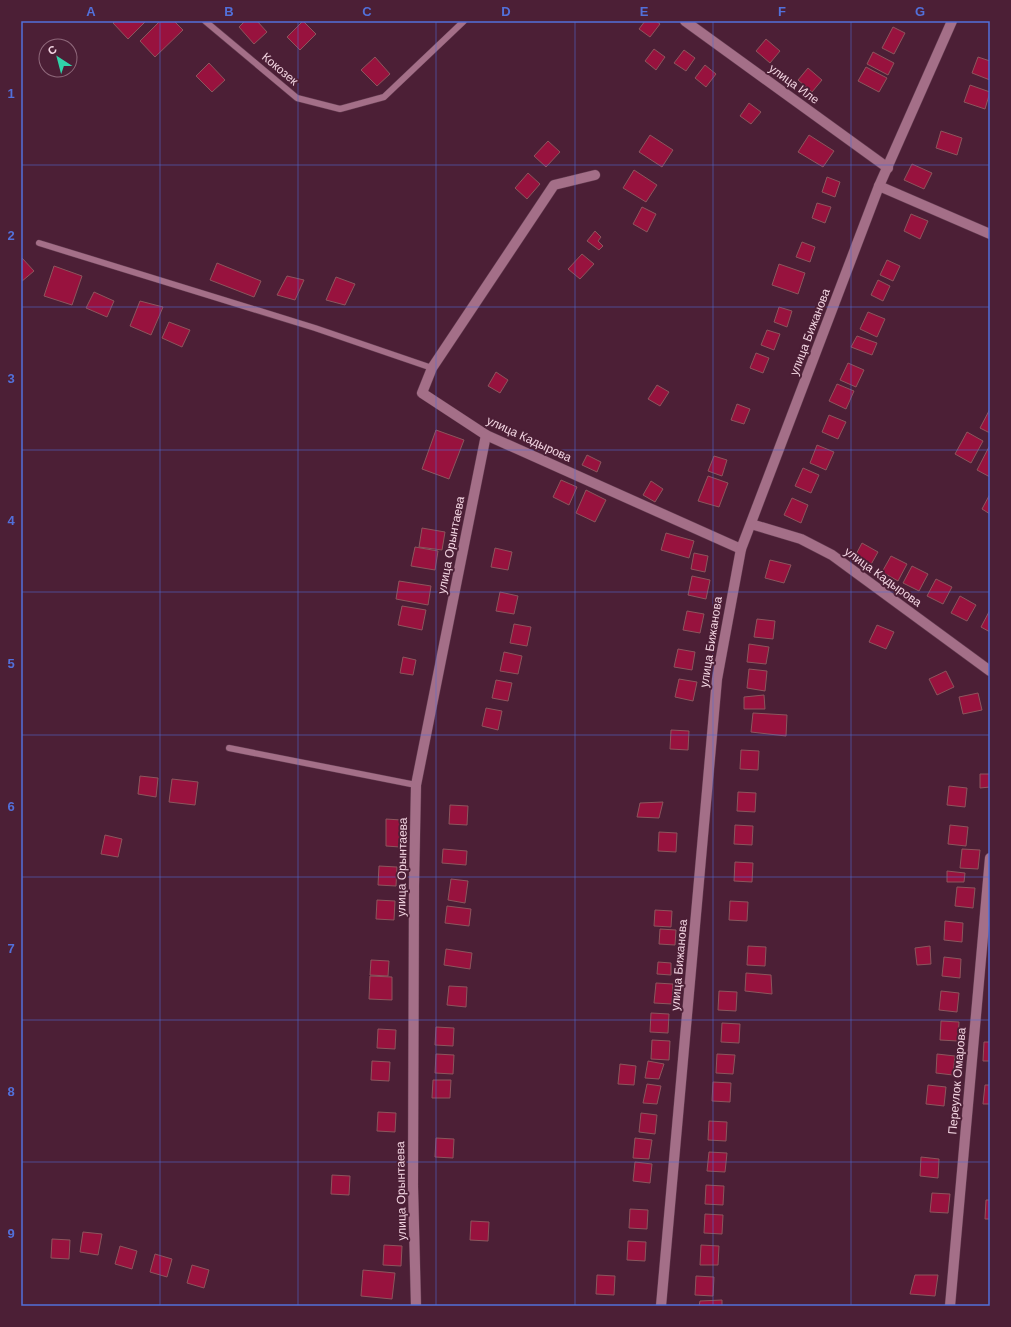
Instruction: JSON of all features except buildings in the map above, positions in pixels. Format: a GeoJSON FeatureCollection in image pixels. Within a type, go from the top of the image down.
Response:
{"type":"FeatureCollection","features":[{"type":"Feature","properties":{"kind":"street","name":"улица Иле"},"geometry":{"type":"LineString","coordinates":[[685,21],[888,168]]}},
{"type":"Feature","properties":{"kind":"street","name":"улица Бижанова"},"geometry":{"type":"LineString","coordinates":[[661,1306],[717,678],[741,549],[879,186],[952,21]]}},
{"type":"Feature","properties":{"kind":"street","name":"улица Кадырова"},"geometry":{"type":"LineString","coordinates":[[595,175],[554,185],[432,368],[422,393],[486,435],[741,549]]}},
{"type":"Feature","properties":{"kind":"street"},"geometry":{"type":"LineString","coordinates":[[879,186],[990,234]]}},
{"type":"Feature","properties":{"kind":"street","name":"улица Орынтаева"},"geometry":{"type":"LineString","coordinates":[[416,1306],[413,1186],[414,885],[416,785],[486,435]]}},
{"type":"Feature","properties":{"kind":"street","name":"улица Кадырова"},"geometry":{"type":"LineString","coordinates":[[751,524],[801,539],[832,555],[990,671]]}},
{"type":"Feature","properties":{"kind":"street","name":"Переулок Омарова"},"geometry":{"type":"LineString","coordinates":[[950,1306],[990,858]]}},
{"type":"Feature","properties":{"kind":"lane","name":"Кокозек"},"geometry":{"type":"LineString","coordinates":[[205,21],[297,98],[340,109],[384,98],[464,21]]}},
{"type":"Feature","properties":{"kind":"lane"},"geometry":{"type":"LineString","coordinates":[[39,243],[315,328],[432,368]]}},
{"type":"Feature","properties":{"kind":"lane"},"geometry":{"type":"LineString","coordinates":[[229,748],[416,785]]}}]}
